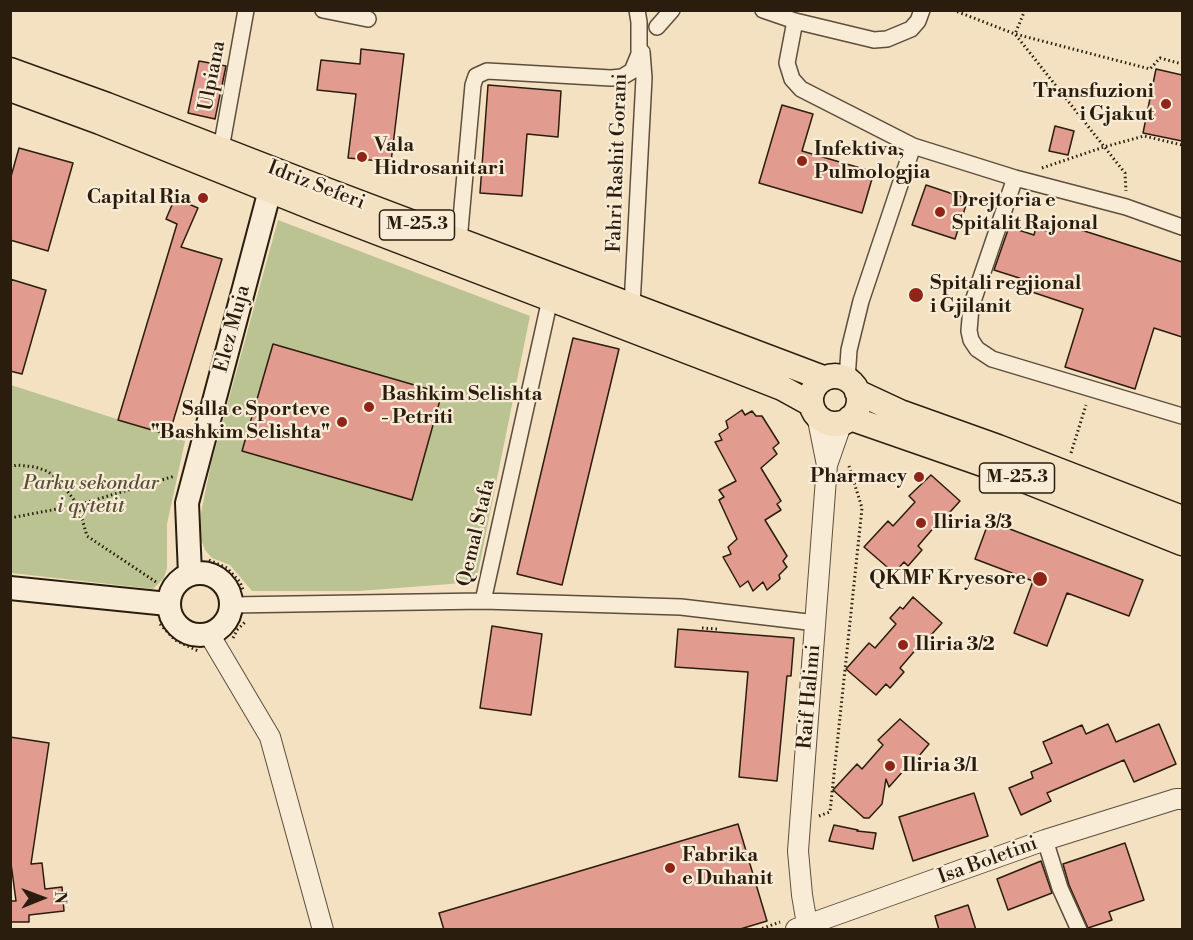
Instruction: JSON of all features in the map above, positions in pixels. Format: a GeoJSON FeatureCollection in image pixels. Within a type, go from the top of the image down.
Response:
{"type":"FeatureCollection","features":[{"type":"Feature","properties":{"kind":"main road","name":"Idriz Seferi"},"geometry":{"type":"LineString","coordinates":[[10,70],[632,306],[840,381]]}},
{"type":"Feature","properties":{"kind":"main road","name":"Idriz Seferi"},"geometry":{"type":"LineString","coordinates":[[10,89],[764,381],[789,392],[814,410]]}},
{"type":"Feature","properties":{"kind":"main road","name":"Elez Muja"},"geometry":{"type":"LineString","coordinates":[[195,565],[187,503],[270,190]]}},
{"type":"Feature","properties":{"kind":"main road"},"geometry":{"type":"LineString","coordinates":[[814,410],[813,391],[840,381],[858,406],[846,420]]}},
{"type":"Feature","properties":{"kind":"main road","name":"M-25.3"},"geometry":{"type":"LineString","coordinates":[[840,381],[900,412],[1182,518]]}},
{"type":"Feature","properties":{"kind":"main road","name":"M-25.3"},"geometry":{"type":"LineString","coordinates":[[814,410],[826,422],[846,420],[991,467],[1182,543]]}},
{"type":"Feature","properties":{"kind":"main road"},"geometry":{"type":"LineString","coordinates":[[10,588],[162,603],[182,629],[206,643],[225,623],[238,600],[222,582],[195,565],[174,585],[162,603]]}},
{"type":"Feature","properties":{"kind":"street","name":"Ulpiana"},"geometry":{"type":"LineString","coordinates":[[221,149],[246,10]]}},
{"type":"Feature","properties":{"kind":"street"},"geometry":{"type":"LineString","coordinates":[[323,10],[368,19]]}},
{"type":"Feature","properties":{"kind":"street"},"geometry":{"type":"LineString","coordinates":[[657,27],[672,10]]}},
{"type":"Feature","properties":{"kind":"street"},"geometry":{"type":"LineString","coordinates":[[763,10],[795,21],[874,40],[887,39],[910,29],[918,21],[922,10]]}},
{"type":"Feature","properties":{"kind":"street"},"geometry":{"type":"LineString","coordinates":[[459,241],[473,85],[476,76],[487,71],[622,77],[632,71],[639,54],[638,16]]}},
{"type":"Feature","properties":{"kind":"street","name":"Fahri Rashit Gorani"},"geometry":{"type":"LineString","coordinates":[[632,306],[644,78],[638,16]]}},
{"type":"Feature","properties":{"kind":"street"},"geometry":{"type":"LineString","coordinates":[[795,21],[787,63],[792,79],[801,88],[914,146],[1015,178],[1126,207],[1182,227]]}},
{"type":"Feature","properties":{"kind":"street"},"geometry":{"type":"LineString","coordinates":[[840,381],[870,272],[914,146]]}},
{"type":"Feature","properties":{"kind":"street"},"geometry":{"type":"LineString","coordinates":[[1015,178],[971,307],[969,331],[971,340],[984,355],[992,359],[1182,416]]}},
{"type":"Feature","properties":{"kind":"street","name":"Qemal Stafa"},"geometry":{"type":"LineString","coordinates":[[238,600],[483,601],[550,299]]}},
{"type":"Feature","properties":{"kind":"street","name":"Raif Halimi"},"geometry":{"type":"LineString","coordinates":[[799,926],[798,850],[827,465],[814,410]]}},
{"type":"Feature","properties":{"kind":"street","name":"Raif Halimi"},"geometry":{"type":"LineString","coordinates":[[827,465],[846,420]]}},
{"type":"Feature","properties":{"kind":"street"},"geometry":{"type":"LineString","coordinates":[[483,601],[681,607],[816,623]]}},
{"type":"Feature","properties":{"kind":"street"},"geometry":{"type":"LineString","coordinates":[[206,643],[270,737],[323,930]]}},
{"type":"Feature","properties":{"kind":"street","name":"Isa Boletini"},"geometry":{"type":"LineString","coordinates":[[799,926],[1045,840],[1182,799]]}},
{"type":"Feature","properties":{"kind":"street"},"geometry":{"type":"LineString","coordinates":[[1045,840],[1060,888],[1079,930]]}},
{"type":"Feature","properties":{"kind":"path"},"geometry":{"type":"LineString","coordinates":[[953,10],[958,14],[1015,34],[1150,69],[1161,58],[1182,64]]}},
{"type":"Feature","properties":{"kind":"path"},"geometry":{"type":"LineString","coordinates":[[958,14],[964,10]]}},
{"type":"Feature","properties":{"kind":"path"},"geometry":{"type":"LineString","coordinates":[[1015,34],[1025,10]]}},
{"type":"Feature","properties":{"kind":"path"},"geometry":{"type":"LineString","coordinates":[[1015,34],[1125,173],[1126,207]]}},
{"type":"Feature","properties":{"kind":"path"},"geometry":{"type":"LineString","coordinates":[[1015,178],[1104,147],[1144,136],[1182,145]]}},
{"type":"Feature","properties":{"kind":"path"},"geometry":{"type":"LineString","coordinates":[[1069,459],[1092,389]]}},
{"type":"Feature","properties":{"kind":"path"},"geometry":{"type":"LineString","coordinates":[[10,467],[27,465],[47,471],[57,478],[78,505],[87,536],[162,603],[175,640],[206,643]]}},
{"type":"Feature","properties":{"kind":"path"},"geometry":{"type":"LineString","coordinates":[[811,818],[830,812],[862,508],[849,466]]}},
{"type":"Feature","properties":{"kind":"path"},"geometry":{"type":"LineString","coordinates":[[10,518],[78,505],[182,474]]}},
{"type":"Feature","properties":{"kind":"path"},"geometry":{"type":"LineString","coordinates":[[195,565],[227,568],[240,582],[238,600]]}},
{"type":"Feature","properties":{"kind":"path"},"geometry":{"type":"LineString","coordinates":[[231,644],[237,630],[245,622],[255,620]]}},
{"type":"Feature","properties":{"kind":"path"},"geometry":{"type":"LineString","coordinates":[[758,930],[799,926]]}},
{"type":"Feature","properties":{"kind":"green space","name":"Bashkim Selishta - Petriti"},"geometry":{"type":"Polygon","coordinates":[[[278,220],[530,316],[476,582],[359,591],[252,591],[230,565],[212,558],[205,550],[200,537],[201,513],[211,464],[278,220]]]}},
{"type":"Feature","properties":{"kind":"green space","name":"Parku sekondar i qytetit"},"geometry":{"type":"Polygon","coordinates":[[[11,385],[185,441],[167,524],[167,568],[164,578],[153,589],[11,573],[11,385]]]}},
{"type":"Feature","properties":{"kind":"building"},"geometry":{"type":"Polygon","coordinates":[[[361,49],[404,54],[391,162],[348,158],[356,94],[317,90],[321,60],[360,64],[361,49]]]}},
{"type":"Feature","properties":{"kind":"building"},"geometry":{"type":"Polygon","coordinates":[[[199,61],[226,66],[215,119],[188,113],[199,61]]]}},
{"type":"Feature","properties":{"kind":"building","name":"Transfuzioni i Gjakut"},"geometry":{"type":"Polygon","coordinates":[[[1156,69],[1182,75],[1182,141],[1143,133],[1156,69]]]}},
{"type":"Feature","properties":{"kind":"building"},"geometry":{"type":"Polygon","coordinates":[[[488,85],[561,91],[558,137],[527,134],[522,196],[480,193],[488,85]]]}},
{"type":"Feature","properties":{"kind":"building","name":"Infektiva, Pulmologjia"},"geometry":{"type":"Polygon","coordinates":[[[782,105],[813,114],[802,151],[874,172],[862,213],[759,183],[782,105]]]}},
{"type":"Feature","properties":{"kind":"building"},"geometry":{"type":"Polygon","coordinates":[[[1055,126],[1074,131],[1068,155],[1049,151],[1055,126]]]}},
{"type":"Feature","properties":{"kind":"building"},"geometry":{"type":"Polygon","coordinates":[[[19,148],[73,163],[48,251],[10,240],[10,180],[19,148]]]}},
{"type":"Feature","properties":{"kind":"building","name":"Drejtoria e Spitalit Rajonal"},"geometry":{"type":"Polygon","coordinates":[[[926,185],[968,199],[955,239],[912,225],[926,185]]]}},
{"type":"Feature","properties":{"kind":"building"},"geometry":{"type":"Polygon","coordinates":[[[175,198],[198,208],[181,247],[222,259],[169,435],[118,420],[177,224],[166,219],[175,198]]]}},
{"type":"Feature","properties":{"kind":"building"},"geometry":{"type":"Polygon","coordinates":[[[1056,222],[1182,262],[1182,337],[1154,328],[1135,389],[1065,367],[1083,309],[1032,292],[1035,283],[994,270],[1009,227],[1034,235],[1036,227],[1053,233],[1056,222]]]}},
{"type":"Feature","properties":{"kind":"building"},"geometry":{"type":"Polygon","coordinates":[[[10,279],[46,290],[22,374],[10,371],[10,279]]]}},
{"type":"Feature","properties":{"kind":"building"},"geometry":{"type":"Polygon","coordinates":[[[573,338],[619,349],[562,585],[517,574],[573,338]]]}},
{"type":"Feature","properties":{"kind":"building","name":"Salla e Sporteve \"Bashkim Selishta\""},"geometry":{"type":"Polygon","coordinates":[[[273,344],[442,393],[412,500],[242,451],[273,344]]]}},
{"type":"Feature","properties":{"kind":"building"},"geometry":{"type":"Polygon","coordinates":[[[742,410],[745,415],[752,411],[756,416],[762,416],[779,443],[773,448],[777,454],[761,468],[781,501],[777,504],[781,510],[765,520],[787,556],[783,561],[787,567],[779,575],[780,579],[767,590],[763,582],[753,591],[748,581],[740,587],[723,557],[731,554],[728,547],[737,539],[719,500],[724,497],[719,490],[736,481],[715,442],[722,440],[719,434],[728,428],[726,421],[742,410]]]}},
{"type":"Feature","properties":{"kind":"building","name":"Iliria 3/3"},"geometry":{"type":"Polygon","coordinates":[[[931,475],[960,501],[950,512],[953,515],[941,529],[936,525],[918,546],[922,550],[908,566],[904,562],[894,573],[864,547],[888,521],[893,526],[915,502],[909,496],[931,475]]]}},
{"type":"Feature","properties":{"kind":"building"},"geometry":{"type":"Polygon","coordinates":[[[989,521],[1143,580],[1129,616],[1067,593],[1047,646],[1014,633],[1033,581],[975,559],[989,521]]]}},
{"type":"Feature","properties":{"kind":"building","name":"Iliria 3/2"},"geometry":{"type":"Polygon","coordinates":[[[913,597],[942,623],[931,635],[935,638],[923,651],[918,647],[900,668],[904,672],[890,688],[886,684],[876,695],[846,669],[869,643],[875,648],[896,624],[890,618],[900,607],[903,609],[913,597]]]}},
{"type":"Feature","properties":{"kind":"building"},"geometry":{"type":"Polygon","coordinates":[[[492,626],[542,634],[531,715],[480,708],[492,626]]]}},
{"type":"Feature","properties":{"kind":"building"},"geometry":{"type":"Polygon","coordinates":[[[678,629],[794,638],[791,676],[787,676],[777,781],[739,777],[748,672],[675,667],[678,629]]]}},
{"type":"Feature","properties":{"kind":"building","name":"Iliria 3/1"},"geometry":{"type":"Polygon","coordinates":[[[900,719],[929,744],[919,756],[922,759],[909,772],[905,769],[889,787],[886,779],[882,804],[869,818],[864,818],[833,790],[857,764],[862,769],[883,745],[878,740],[900,719]]]}},
{"type":"Feature","properties":{"kind":"building"},"geometry":{"type":"Polygon","coordinates":[[[1108,724],[1116,742],[1159,724],[1176,764],[1134,782],[1124,760],[1047,793],[1051,801],[1021,815],[1009,788],[1033,778],[1031,772],[1052,763],[1043,742],[1082,725],[1086,734],[1108,724]]]}},
{"type":"Feature","properties":{"kind":"building"},"geometry":{"type":"Polygon","coordinates":[[[10,737],[49,743],[31,864],[42,863],[45,889],[62,887],[64,911],[29,915],[29,922],[10,922],[10,901],[16,901],[10,856],[10,737]]]}},
{"type":"Feature","properties":{"kind":"building"},"geometry":{"type":"Polygon","coordinates":[[[974,793],[988,836],[913,861],[899,817],[974,793]]]}},
{"type":"Feature","properties":{"kind":"building","name":"Fabrika e Duhanit"},"geometry":{"type":"Polygon","coordinates":[[[738,824],[767,921],[737,930],[444,930],[439,913],[738,824]]]}},
{"type":"Feature","properties":{"kind":"building"},"geometry":{"type":"Polygon","coordinates":[[[834,825],[876,833],[873,849],[829,841],[834,825]]]}},
{"type":"Feature","properties":{"kind":"building"},"geometry":{"type":"Polygon","coordinates":[[[1125,843],[1144,900],[1109,912],[1112,920],[1088,928],[1069,885],[1063,864],[1125,843]]]}},
{"type":"Feature","properties":{"kind":"building"},"geometry":{"type":"Polygon","coordinates":[[[1041,861],[1052,893],[1008,910],[997,879],[1041,861]]]}},
{"type":"Feature","properties":{"kind":"building"},"geometry":{"type":"Polygon","coordinates":[[[968,905],[976,930],[939,930],[935,916],[968,905]]]}},
{"type":"Feature","properties":{"kind":"place","name":"Transfuzioni i Gjakut"},"geometry":{"type":"Point","coordinates":[1166,104]}},
{"type":"Feature","properties":{"kind":"place","name":"Vala Hidrosanitari"},"geometry":{"type":"Point","coordinates":[362,157]}},
{"type":"Feature","properties":{"kind":"place","name":"Infektiva, Pulmologjia"},"geometry":{"type":"Point","coordinates":[802,161]}},
{"type":"Feature","properties":{"kind":"place","name":"Capital Ria"},"geometry":{"type":"Point","coordinates":[203,198]}},
{"type":"Feature","properties":{"kind":"place","name":"Drejtoria e Spitalit Rajonal"},"geometry":{"type":"Point","coordinates":[940,212]}},
{"type":"Feature","properties":{"kind":"place","name":"Spitali regjional i Gjilanit"},"geometry":{"type":"Point","coordinates":[916,295]}},
{"type":"Feature","properties":{"kind":"place","name":"Bashkim Selishta - Petriti"},"geometry":{"type":"Point","coordinates":[369,407]}},
{"type":"Feature","properties":{"kind":"place","name":"Salla e Sporteve \"Bashkim Selishta\""},"geometry":{"type":"Point","coordinates":[342,422]}},
{"type":"Feature","properties":{"kind":"place","name":"Pharmacy"},"geometry":{"type":"Point","coordinates":[919,477]}},
{"type":"Feature","properties":{"kind":"place","name":"Iliria 3/3"},"geometry":{"type":"Point","coordinates":[921,523]}},
{"type":"Feature","properties":{"kind":"place","name":"QKMF Kryesore"},"geometry":{"type":"Point","coordinates":[1040,579]}},
{"type":"Feature","properties":{"kind":"place","name":"Iliria 3/2"},"geometry":{"type":"Point","coordinates":[903,645]}},
{"type":"Feature","properties":{"kind":"place","name":"Iliria 3/1"},"geometry":{"type":"Point","coordinates":[890,766]}},
{"type":"Feature","properties":{"kind":"place","name":"Fabrika e Duhanit"},"geometry":{"type":"Point","coordinates":[670,868]}}]}
